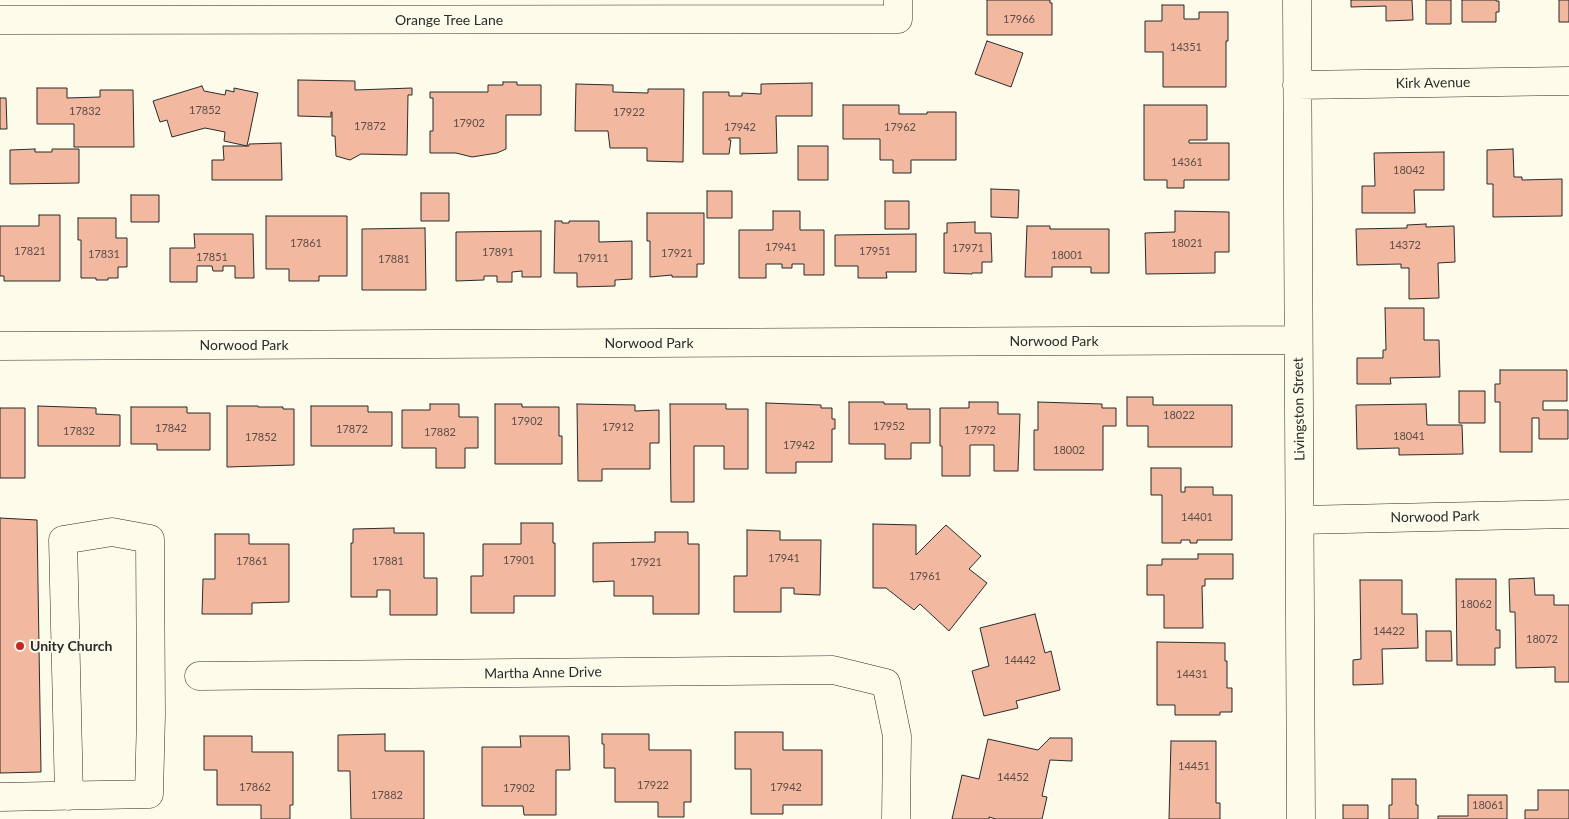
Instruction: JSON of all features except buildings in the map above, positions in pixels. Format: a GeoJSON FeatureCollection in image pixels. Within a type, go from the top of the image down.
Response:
{"type":"FeatureCollection","features":[{"type":"Feature","properties":{"kind":"street","name":"Livingston Street"},"geometry":{"type":"LineString","coordinates":[[1297,0],[1301,819]]}},
{"type":"Feature","properties":{"kind":"street","name":"Orange Tree Lane"},"geometry":{"type":"LineString","coordinates":[[0,20],[898,10]]}},
{"type":"Feature","properties":{"kind":"street","name":"Kirk Avenue"},"geometry":{"type":"LineString","coordinates":[[1296,85],[1569,81]]}},
{"type":"Feature","properties":{"kind":"street","name":"Norwood Park"},"geometry":{"type":"LineString","coordinates":[[0,346],[1298,340]]}},
{"type":"Feature","properties":{"kind":"street","name":"Norwood Park"},"geometry":{"type":"LineString","coordinates":[[1300,520],[1569,514]]}},
{"type":"Feature","properties":{"kind":"street"},"geometry":{"type":"LineString","coordinates":[[0,797],[69,796],[149,794],[152,716],[150,539],[112,532],[63,540],[69,796]]}},
{"type":"Feature","properties":{"kind":"street","name":"Martha Anne Drive"},"geometry":{"type":"LineString","coordinates":[[199,676],[834,670],[886,683],[897,736],[896,819]]}},
{"type":"Feature","properties":{"kind":"place","name":"Unity Church"},"geometry":{"type":"Point","coordinates":[20,646]}}]}
